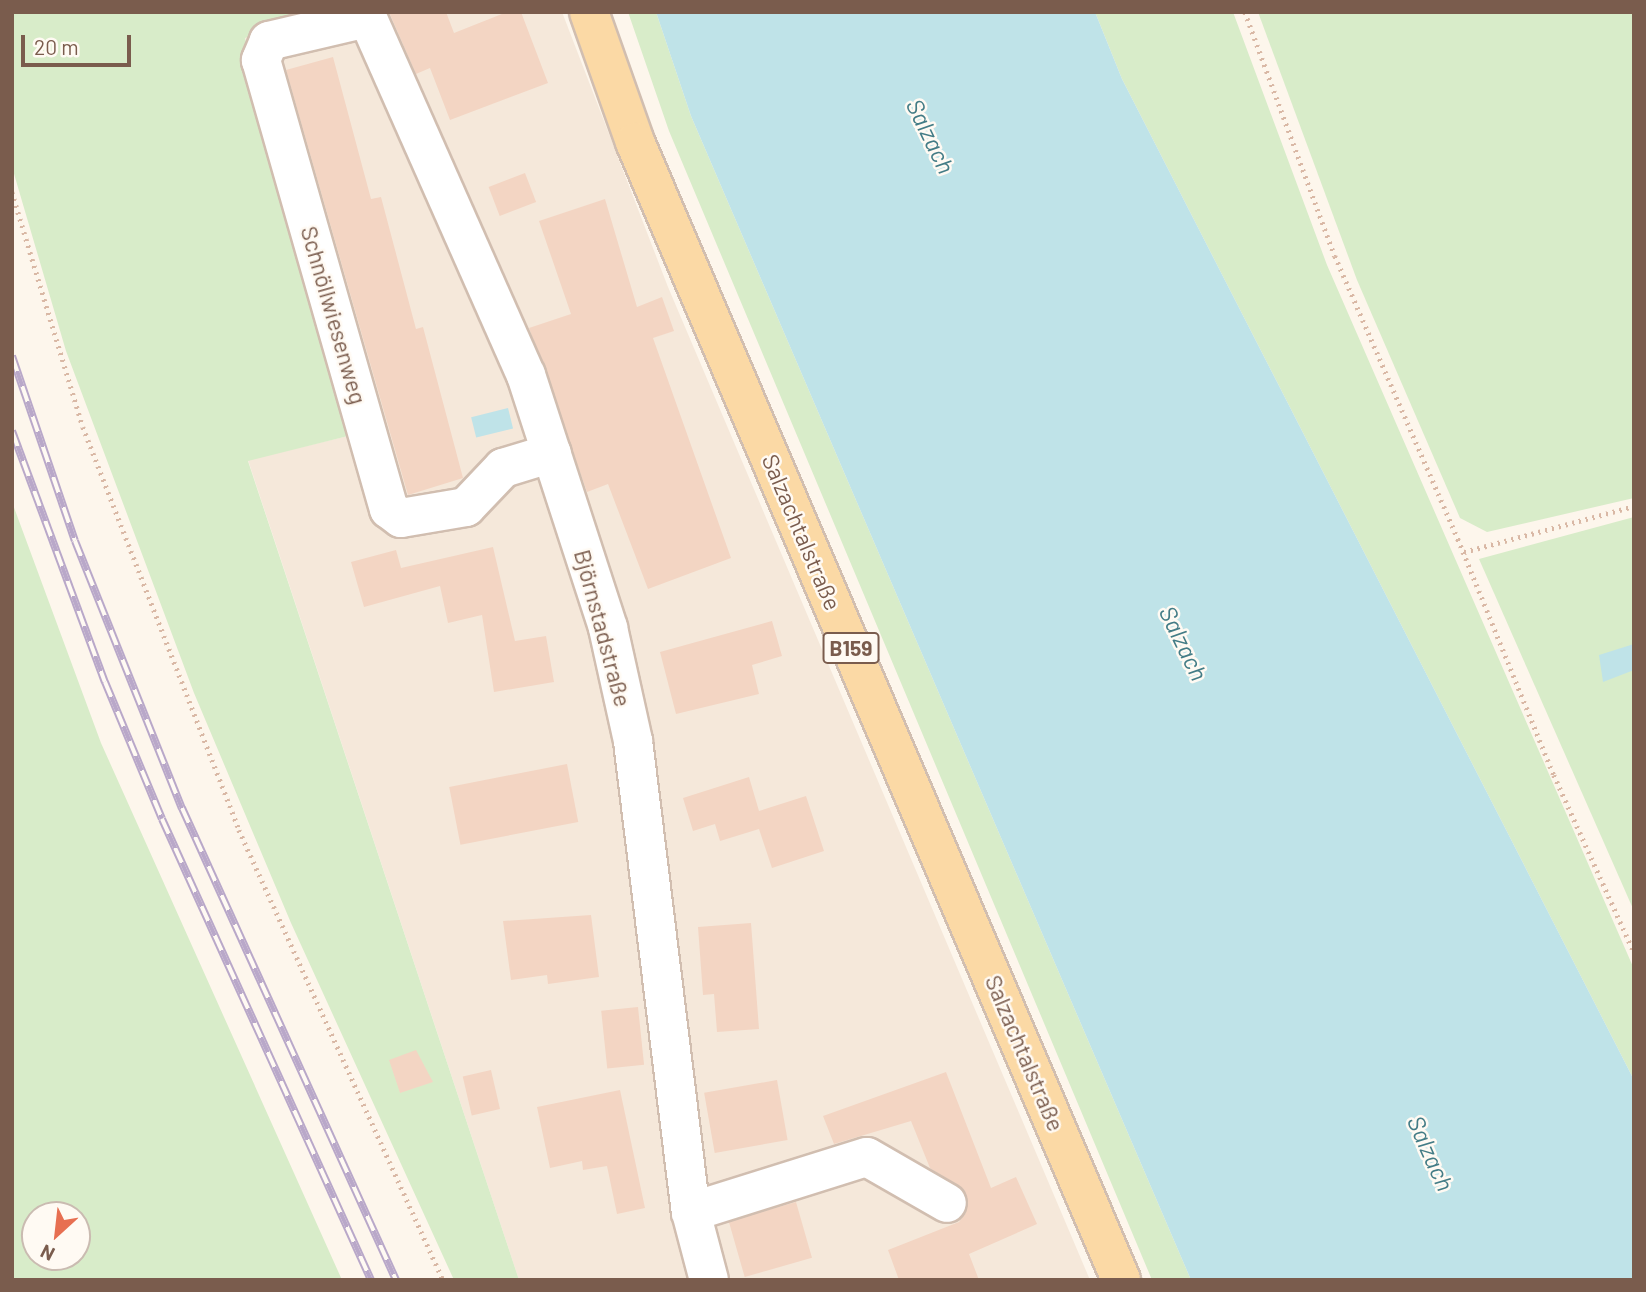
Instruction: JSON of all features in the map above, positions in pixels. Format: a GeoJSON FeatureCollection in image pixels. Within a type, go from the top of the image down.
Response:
{"type":"FeatureCollection","features":[{"type":"Feature","properties":{"kind":"main road","name":"Salzachtalstraße"},"geometry":{"type":"LineString","coordinates":[[589,12],[635,142],[1122,1280]]}},
{"type":"Feature","properties":{"kind":"street","name":"Björnstadstraße"},"geometry":{"type":"LineString","coordinates":[[366,15],[526,375],[608,628],[633,741],[691,1212],[709,1280]]}},
{"type":"Feature","properties":{"kind":"street","name":"Schnöllwiesenweg"},"geometry":{"type":"LineString","coordinates":[[366,15],[270,41],[261,60],[389,509],[401,518],[466,507],[503,468],[552,453]]}},
{"type":"Feature","properties":{"kind":"street"},"geometry":{"type":"LineString","coordinates":[[691,1212],[867,1157],[947,1203]]}},
{"type":"Feature","properties":{"kind":"path"},"geometry":{"type":"LineString","coordinates":[[1245,12],[1335,256],[1464,552],[1554,775],[1634,952]]}},
{"type":"Feature","properties":{"kind":"path"},"geometry":{"type":"LineString","coordinates":[[12,192],[83,427],[239,830],[443,1280]]}},
{"type":"Feature","properties":{"kind":"path"},"geometry":{"type":"LineString","coordinates":[[1464,552],[1634,506]]}},
{"type":"Feature","properties":{"kind":"shaded area"},"geometry":{"type":"Polygon","coordinates":[[[322,12],[562,12],[668,287],[1090,1280],[519,1280],[248,460],[352,435],[245,37],[322,12]]]}},
{"type":"Feature","properties":{"kind":"green space"},"geometry":{"type":"Polygon","coordinates":[[[12,12],[322,12],[245,38],[352,435],[248,461],[519,1280],[454,1280],[291,923],[194,693],[66,351],[12,167],[12,12]]]}},
{"type":"Feature","properties":{"kind":"green space"},"geometry":{"type":"Polygon","coordinates":[[[628,12],[656,12],[691,116],[1191,1280],[1152,1280],[669,131],[628,12]]]}},
{"type":"Feature","properties":{"kind":"green space"},"geometry":{"type":"Polygon","coordinates":[[[1095,12],[1233,12],[1327,265],[1634,969],[1634,1080],[1122,79],[1095,12]]]}},
{"type":"Feature","properties":{"kind":"green space"},"geometry":{"type":"Polygon","coordinates":[[[1258,12],[1634,12],[1634,498],[1487,532],[1460,518],[1357,280],[1258,12]]]}},
{"type":"Feature","properties":{"kind":"green space"},"geometry":{"type":"Polygon","coordinates":[[[12,502],[101,743],[342,1280],[12,1280],[12,502]]]}},
{"type":"Feature","properties":{"kind":"green space"},"geometry":{"type":"Polygon","coordinates":[[[1634,517],[1634,911],[1479,559],[1634,517]]]}},
{"type":"Feature","properties":{"kind":"water","name":"Salzach"},"geometry":{"type":"Polygon","coordinates":[[[656,12],[1095,12],[1122,79],[1634,1080],[1634,1280],[1191,1280],[691,116],[656,12]]]}},
{"type":"Feature","properties":{"kind":"water"},"geometry":{"type":"Polygon","coordinates":[[[508,408],[513,428],[476,438],[471,417],[508,408]]]}},
{"type":"Feature","properties":{"kind":"water"},"geometry":{"type":"Polygon","coordinates":[[[1634,644],[1634,670],[1603,682],[1599,655],[1634,644]]]}},
{"type":"Feature","properties":{"kind":"building"},"geometry":{"type":"Polygon","coordinates":[[[389,12],[446,12],[454,33],[507,12],[521,12],[548,83],[450,120],[430,68],[416,74],[389,12]]]}},
{"type":"Feature","properties":{"kind":"building"},"geometry":{"type":"Polygon","coordinates":[[[333,57],[371,199],[381,197],[416,329],[423,327],[463,478],[408,495],[286,70],[333,57]]]}},
{"type":"Feature","properties":{"kind":"building"},"geometry":{"type":"Polygon","coordinates":[[[525,173],[536,202],[500,216],[489,187],[525,173]]]}},
{"type":"Feature","properties":{"kind":"building"},"geometry":{"type":"Polygon","coordinates":[[[605,199],[637,307],[662,297],[674,331],[653,338],[731,558],[648,589],[608,484],[587,492],[529,328],[571,314],[539,221],[605,199]]]}},
{"type":"Feature","properties":{"kind":"building"},"geometry":{"type":"Polygon","coordinates":[[[493,547],[515,641],[546,636],[554,682],[494,692],[482,615],[448,623],[440,586],[364,607],[351,562],[396,550],[401,568],[493,547]]]}},
{"type":"Feature","properties":{"kind":"building"},"geometry":{"type":"Polygon","coordinates":[[[772,621],[782,656],[752,665],[759,694],[676,714],[660,652],[772,621]]]}},
{"type":"Feature","properties":{"kind":"building"},"geometry":{"type":"Polygon","coordinates":[[[567,764],[578,822],[460,845],[449,787],[567,764]]]}},
{"type":"Feature","properties":{"kind":"building"},"geometry":{"type":"Polygon","coordinates":[[[749,777],[759,811],[806,796],[824,851],[772,868],[759,829],[720,841],[715,824],[693,831],[683,798],[749,777]]]}},
{"type":"Feature","properties":{"kind":"building"},"geometry":{"type":"Polygon","coordinates":[[[591,915],[599,977],[548,984],[547,975],[511,980],[503,921],[591,915]]]}},
{"type":"Feature","properties":{"kind":"building"},"geometry":{"type":"Polygon","coordinates":[[[751,923],[759,1029],[717,1032],[714,994],[703,995],[698,927],[751,923]]]}},
{"type":"Feature","properties":{"kind":"building"},"geometry":{"type":"Polygon","coordinates":[[[638,1007],[644,1065],[607,1069],[601,1011],[638,1007]]]}},
{"type":"Feature","properties":{"kind":"building"},"geometry":{"type":"Polygon","coordinates":[[[416,1050],[433,1082],[400,1093],[389,1060],[416,1050]]]}},
{"type":"Feature","properties":{"kind":"building"},"geometry":{"type":"Polygon","coordinates":[[[491,1070],[500,1109],[472,1115],[463,1077],[491,1070]]]}},
{"type":"Feature","properties":{"kind":"building"},"geometry":{"type":"Polygon","coordinates":[[[946,1072],[991,1188],[1016,1177],[1037,1224],[969,1254],[979,1280],[899,1280],[888,1250],[959,1222],[966,1213],[966,1193],[930,1168],[911,1121],[834,1144],[823,1116],[946,1072]]]}},
{"type":"Feature","properties":{"kind":"building"},"geometry":{"type":"Polygon","coordinates":[[[777,1080],[788,1140],[715,1153],[704,1093],[777,1080]]]}},
{"type":"Feature","properties":{"kind":"building"},"geometry":{"type":"Polygon","coordinates":[[[620,1090],[645,1208],[617,1214],[607,1166],[583,1170],[582,1161],[550,1168],[537,1107],[620,1090]]]}},
{"type":"Feature","properties":{"kind":"building"},"geometry":{"type":"Polygon","coordinates":[[[796,1202],[812,1258],[745,1277],[729,1221],[796,1202]]]}},
{"type":"Feature","properties":{"kind":"railway"},"geometry":{"type":"LineString","coordinates":[[12,356],[75,541],[182,808],[396,1280]]}},
{"type":"Feature","properties":{"kind":"railway"},"geometry":{"type":"LineString","coordinates":[[12,431],[105,682],[162,819],[371,1280]]}}]}
